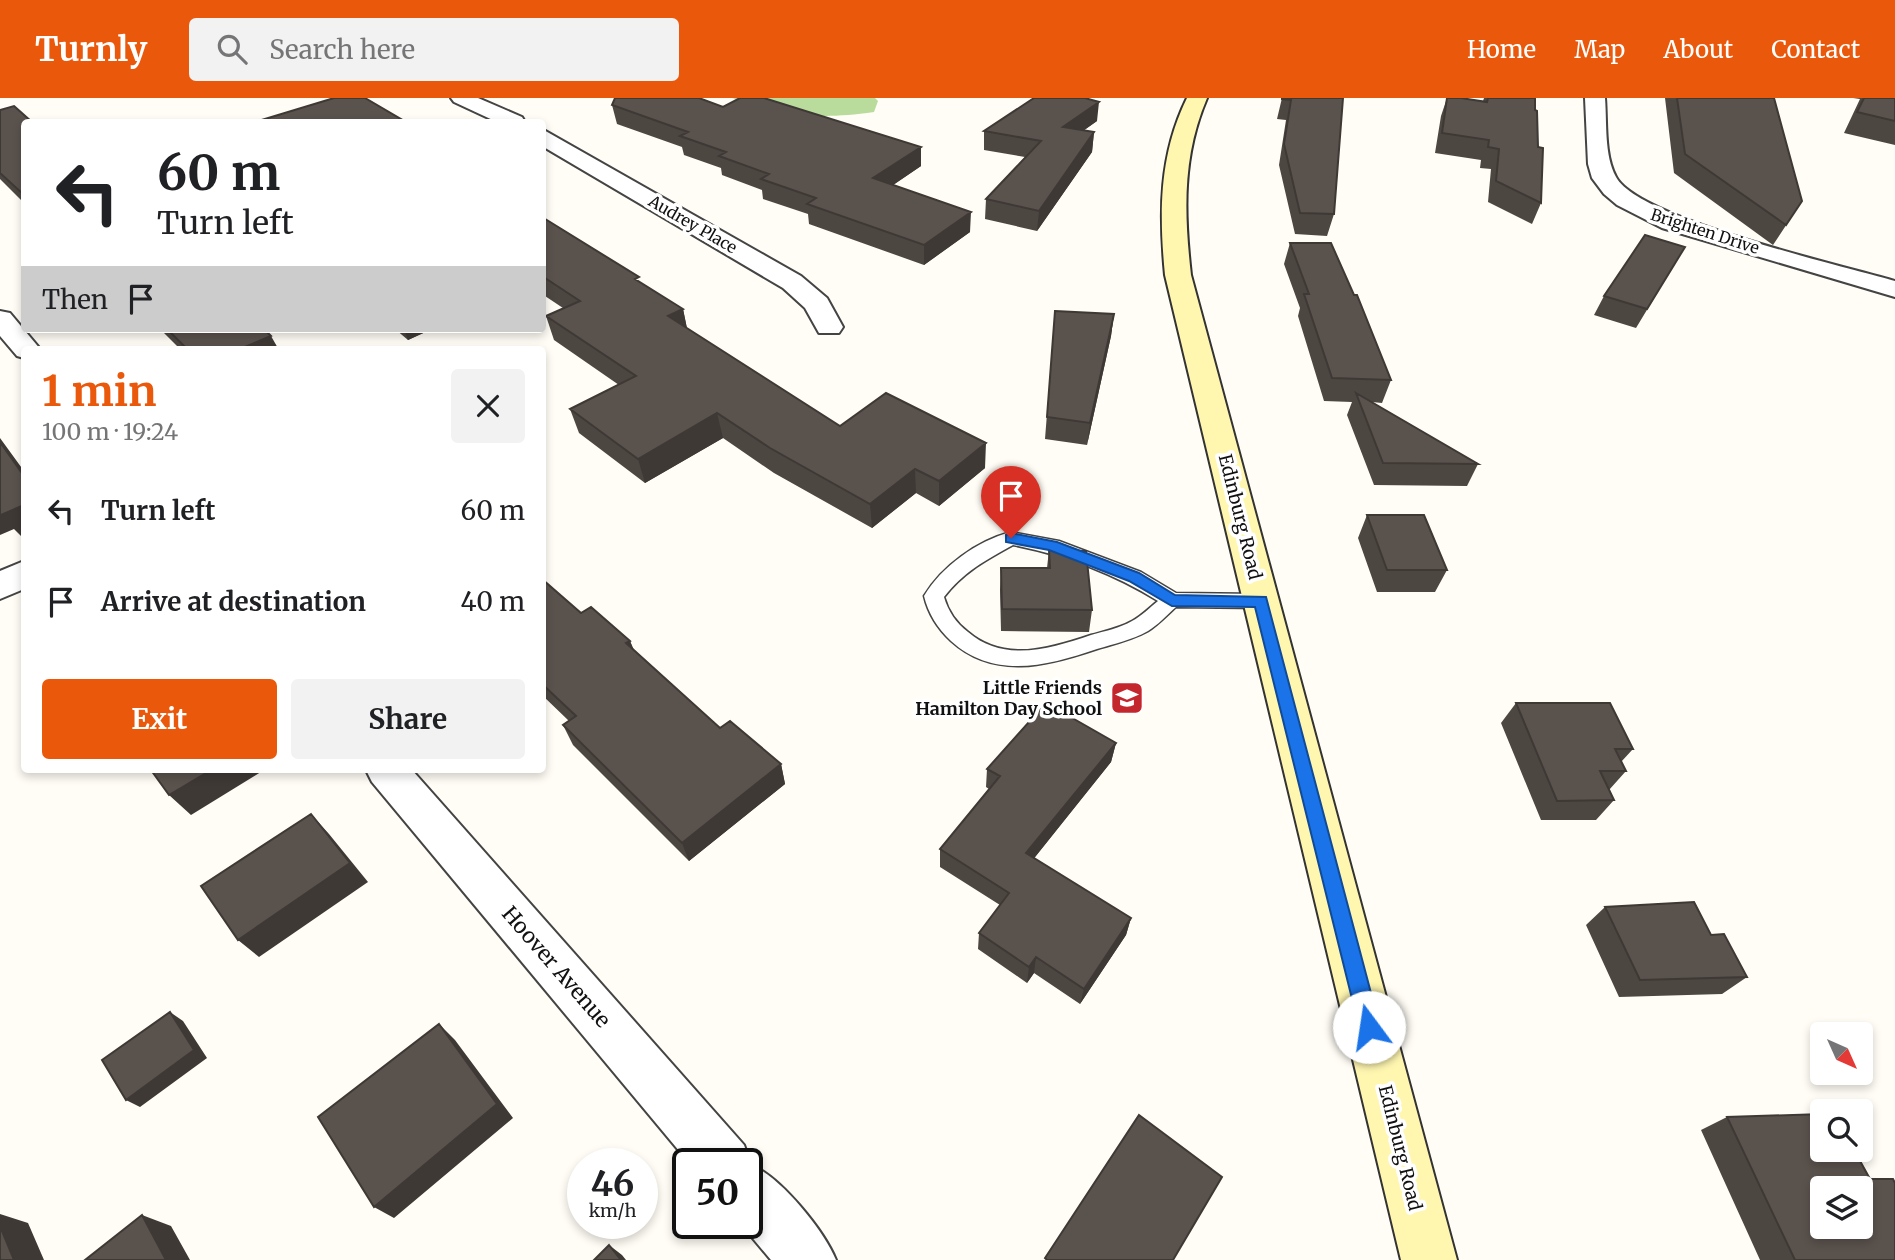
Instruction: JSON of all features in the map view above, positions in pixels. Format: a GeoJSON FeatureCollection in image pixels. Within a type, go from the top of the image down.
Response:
{"type":"FeatureCollection","features":[{"type":"Feature","properties":{"kind":"main road","name":"Edinburg Road"},"geometry":{"type":"LineString","coordinates":[[1197,98],[1179,143],[1173,182],[1172,226],[1177,263],[1429,1260]]}},
{"type":"Feature","properties":{"kind":"street"},"geometry":{"type":"LineString","coordinates":[[461,98],[507,119]]}},
{"type":"Feature","properties":{"kind":"street","name":"Brighten Drive"},"geometry":{"type":"LineString","coordinates":[[1594,98],[1599,172],[1611,190],[1637,208],[1671,223],[1895,289]]}},
{"type":"Feature","properties":{"kind":"street","name":"Audrey Place"},"geometry":{"type":"LineString","coordinates":[[546,138],[792,282],[817,304],[829,327]]}},
{"type":"Feature","properties":{"kind":"street"},"geometry":{"type":"LineString","coordinates":[[0,319],[24,346]]}},
{"type":"Feature","properties":{"kind":"street"},"geometry":{"type":"LineString","coordinates":[[0,586],[21,576]]}},
{"type":"Feature","properties":{"kind":"street","name":"Hoover Avenue"},"geometry":{"type":"LineString","coordinates":[[390,773],[711,1148]]}},
{"type":"Feature","properties":{"kind":"street"},"geometry":{"type":"LineString","coordinates":[[763,1208],[808,1260]]}},
{"type":"Feature","properties":{"kind":"lane"},"geometry":{"type":"LineString","coordinates":[[1172,600],[1142,625],[1126,632],[1025,661],[1003,661],[980,653],[961,640],[937,611],[934,596],[950,576],[968,561],[1011,538],[1052,546],[1134,577],[1172,600],[1261,601]]}},
{"type":"Feature","properties":{"kind":"green space"},"geometry":{"type":"Polygon","coordinates":[[[732,98],[875,98],[878,101],[874,112],[818,116],[769,109],[732,98]]]}},
{"type":"Feature","properties":{"kind":"building"},"geometry":{"type":"Polygon","coordinates":[[[334,98],[365,98],[401,119],[265,119],[334,98]]]}},
{"type":"Feature","properties":{"kind":"building"},"geometry":{"type":"Polygon","coordinates":[[[615,98],[699,98],[723,107],[740,98],[764,98],[921,147],[873,178],[971,212],[924,245],[807,204],[816,198],[761,179],[769,174],[719,156],[726,152],[680,136],[688,132],[612,105],[615,98]]]}},
{"type":"Feature","properties":{"kind":"building"},"geometry":{"type":"Polygon","coordinates":[[[1034,98],[1085,98],[1099,102],[1063,127],[1094,132],[1039,211],[986,199],[1041,141],[984,131],[1034,98]]]}},
{"type":"Feature","properties":{"kind":"building"},"geometry":{"type":"Polygon","coordinates":[[[1282,98],[1343,98],[1334,214],[1300,213],[1284,144],[1291,100],[1282,98]]]}},
{"type":"Feature","properties":{"kind":"building"},"geometry":{"type":"Polygon","coordinates":[[[1447,98],[1487,102],[1488,98],[1535,98],[1538,147],[1543,148],[1541,203],[1496,181],[1499,149],[1488,147],[1489,140],[1442,133],[1447,98]]]}},
{"type":"Feature","properties":{"kind":"building"},"geometry":{"type":"Polygon","coordinates":[[[1677,98],[1774,98],[1802,201],[1786,225],[1685,154],[1677,98]]]}},
{"type":"Feature","properties":{"kind":"building"},"geometry":{"type":"Polygon","coordinates":[[[1864,98],[1895,98],[1895,121],[1857,112],[1864,98]]]}},
{"type":"Feature","properties":{"kind":"building"},"geometry":{"type":"Polygon","coordinates":[[[14,106],[29,119],[21,119],[21,192],[0,173],[0,110],[14,106]]]}},
{"type":"Feature","properties":{"kind":"building"},"geometry":{"type":"Polygon","coordinates":[[[546,219],[639,277],[635,279],[683,309],[668,316],[840,426],[886,393],[986,443],[939,481],[915,469],[870,504],[770,448],[717,413],[638,459],[570,409],[636,376],[546,316],[580,301],[546,279],[546,219]]]}},
{"type":"Feature","properties":{"kind":"building"},"geometry":{"type":"Polygon","coordinates":[[[1645,235],[1685,247],[1647,309],[1604,296],[1645,235]]]}},
{"type":"Feature","properties":{"kind":"building"},"geometry":{"type":"Polygon","coordinates":[[[1290,243],[1331,243],[1354,295],[1357,295],[1391,380],[1332,378],[1304,294],[1309,294],[1290,243]]]}},
{"type":"Feature","properties":{"kind":"building"},"geometry":{"type":"Polygon","coordinates":[[[1055,311],[1114,314],[1090,423],[1047,417],[1055,311]]]}},
{"type":"Feature","properties":{"kind":"building"},"geometry":{"type":"Polygon","coordinates":[[[171,333],[268,333],[271,336],[247,346],[184,346],[171,333]]]}},
{"type":"Feature","properties":{"kind":"building"},"geometry":{"type":"Polygon","coordinates":[[[1356,393],[1478,464],[1383,463],[1356,393]]]}},
{"type":"Feature","properties":{"kind":"building"},"geometry":{"type":"Polygon","coordinates":[[[0,442],[21,472],[21,506],[0,514],[0,442]]]}},
{"type":"Feature","properties":{"kind":"building"},"geometry":{"type":"Polygon","coordinates":[[[1367,515],[1424,515],[1447,570],[1387,570],[1367,515]]]}},
{"type":"Feature","properties":{"kind":"building"},"geometry":{"type":"Polygon","coordinates":[[[1049,550],[1086,551],[1092,610],[1002,609],[1001,568],[1050,568],[1049,550]]]}},
{"type":"Feature","properties":{"kind":"building"},"geometry":{"type":"Polygon","coordinates":[[[546,582],[581,613],[591,607],[630,641],[626,643],[720,728],[730,721],[781,764],[682,843],[563,725],[576,716],[546,688],[546,582]]]}},
{"type":"Feature","properties":{"kind":"building"},"geometry":{"type":"Polygon","coordinates":[[[1046,703],[1116,743],[1026,853],[1131,918],[1084,989],[1036,957],[1029,967],[979,933],[1009,893],[940,849],[1000,776],[987,769],[1046,703]]]}},
{"type":"Feature","properties":{"kind":"building"},"geometry":{"type":"Polygon","coordinates":[[[1516,703],[1610,703],[1633,749],[1615,749],[1626,771],[1600,771],[1614,800],[1557,801],[1516,703]]]}},
{"type":"Feature","properties":{"kind":"building"},"geometry":{"type":"Polygon","coordinates":[[[153,773],[206,773],[169,795],[153,773]]]}},
{"type":"Feature","properties":{"kind":"building"},"geometry":{"type":"Polygon","coordinates":[[[311,814],[350,863],[238,940],[201,886],[311,814]]]}},
{"type":"Feature","properties":{"kind":"building"},"geometry":{"type":"Polygon","coordinates":[[[1694,902],[1711,935],[1724,934],[1747,977],[1640,980],[1605,907],[1694,902]]]}},
{"type":"Feature","properties":{"kind":"building"},"geometry":{"type":"Polygon","coordinates":[[[170,1012],[194,1050],[126,1100],[102,1060],[170,1012]]]}},
{"type":"Feature","properties":{"kind":"building"},"geometry":{"type":"Polygon","coordinates":[[[439,1024],[497,1104],[374,1207],[318,1117],[439,1024]]]}},
{"type":"Feature","properties":{"kind":"building"},"geometry":{"type":"Polygon","coordinates":[[[1810,1114],[1810,1162],[1861,1162],[1868,1176],[1810,1176],[1810,1239],[1873,1239],[1873,1179],[1893,1179],[1895,1183],[1895,1260],[1795,1260],[1727,1117],[1810,1114]]]}},
{"type":"Feature","properties":{"kind":"building"},"geometry":{"type":"Polygon","coordinates":[[[1139,1115],[1222,1177],[1173,1260],[1047,1260],[1045,1258],[1139,1115]]]}},
{"type":"Feature","properties":{"kind":"building"},"geometry":{"type":"Polygon","coordinates":[[[142,1215],[166,1260],[85,1260],[142,1215]]]}},
{"type":"Feature","properties":{"kind":"building"},"geometry":{"type":"Polygon","coordinates":[[[0,1226],[14,1260],[0,1260],[0,1226]]]}},
{"type":"Feature","properties":{"kind":"building"},"geometry":{"type":"Polygon","coordinates":[[[609,1245],[621,1260],[594,1260],[609,1245]]]}},
{"type":"Feature","properties":{"kind":"place","name":"Little Friends Hamilton Day School"},"geometry":{"type":"Point","coordinates":[1127,698]}},
{"type":"Feature","properties":{"kind":"route"},"geometry":{"type":"LineString","coordinates":[[1011,538],[1052,546],[1134,577],[1172,600],[1261,601],[1369,1027]]}}]}
